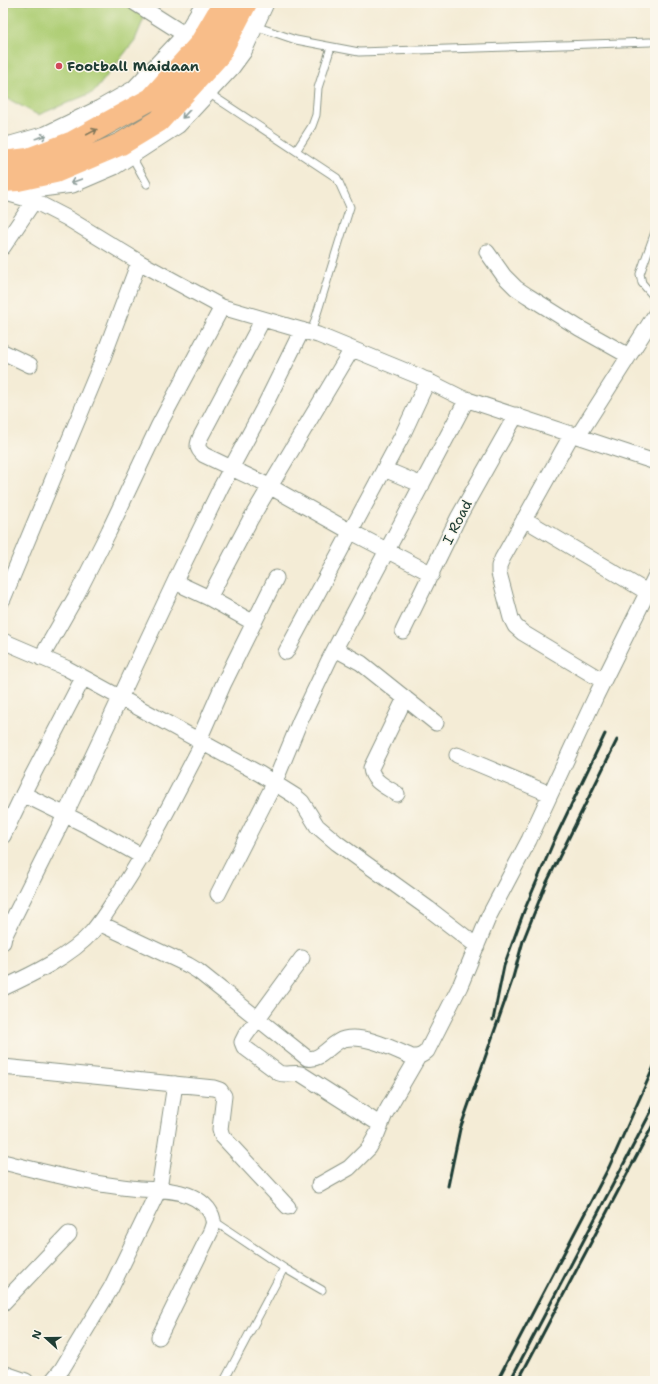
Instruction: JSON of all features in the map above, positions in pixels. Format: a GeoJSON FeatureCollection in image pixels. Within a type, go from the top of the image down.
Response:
{"type":"FeatureCollection","features":[{"type":"Feature","properties":{"kind":"main road"},"geometry":{"type":"LineString","coordinates":[[3,162],[28,159],[73,142],[151,99],[193,40],[224,3]]}},
{"type":"Feature","properties":{"kind":"main road"},"geometry":{"type":"LineString","coordinates":[[3,181],[18,180],[55,172],[126,149],[159,121],[225,60],[246,3]]}},
{"type":"Feature","properties":{"kind":"street"},"geometry":{"type":"LineString","coordinates":[[135,3],[193,40]]}},
{"type":"Feature","properties":{"kind":"street"},"geometry":{"type":"LineString","coordinates":[[3,147],[46,136],[100,110],[135,90],[193,40],[206,3]]}},
{"type":"Feature","properties":{"kind":"street"},"geometry":{"type":"LineString","coordinates":[[3,192],[72,183],[114,165],[126,149],[177,124],[207,92],[225,60],[242,51],[264,3]]}},
{"type":"Feature","properties":{"kind":"street"},"geometry":{"type":"LineString","coordinates":[[3,192],[34,201],[67,218],[139,262],[222,307],[306,332],[428,380],[467,399],[655,462]]}},
{"type":"Feature","properties":{"kind":"street"},"geometry":{"type":"LineString","coordinates":[[3,247],[34,201]]}},
{"type":"Feature","properties":{"kind":"street"},"geometry":{"type":"LineString","coordinates":[[487,252],[504,276],[522,292],[579,328],[629,356]]}},
{"type":"Feature","properties":{"kind":"street"},"geometry":{"type":"LineString","coordinates":[[3,599],[98,371],[139,262]]}},
{"type":"Feature","properties":{"kind":"street"},"geometry":{"type":"LineString","coordinates":[[41,658],[109,531],[159,425],[222,307]]}},
{"type":"Feature","properties":{"kind":"street"},"geometry":{"type":"LineString","coordinates":[[603,681],[523,633],[515,626],[499,573],[499,566],[524,519],[575,435],[655,316]]}},
{"type":"Feature","properties":{"kind":"street"},"geometry":{"type":"LineString","coordinates":[[263,319],[197,445],[198,450],[204,455],[269,486],[351,532],[432,574]]}},
{"type":"Feature","properties":{"kind":"street"},"geometry":{"type":"LineString","coordinates":[[3,942],[4,937],[65,815],[175,582],[231,468],[306,332]]}},
{"type":"Feature","properties":{"kind":"street"},"geometry":{"type":"LineString","coordinates":[[209,598],[269,486],[352,349]]}},
{"type":"Feature","properties":{"kind":"street"},"geometry":{"type":"LineString","coordinates":[[3,352],[30,365]]}},
{"type":"Feature","properties":{"kind":"street"},"geometry":{"type":"LineString","coordinates":[[286,652],[402,436],[428,380]]}},
{"type":"Feature","properties":{"kind":"street"},"geometry":{"type":"LineString","coordinates":[[218,894],[274,784],[300,721],[335,649],[467,399]]}},
{"type":"Feature","properties":{"kind":"street","name":"I Road"},"geometry":{"type":"LineString","coordinates":[[403,631],[458,518],[516,415]]}},
{"type":"Feature","properties":{"kind":"street"},"geometry":{"type":"LineString","coordinates":[[384,469],[422,485]]}},
{"type":"Feature","properties":{"kind":"street"},"geometry":{"type":"LineString","coordinates":[[524,519],[648,592]]}},
{"type":"Feature","properties":{"kind":"street"},"geometry":{"type":"LineString","coordinates":[[99,923],[188,965],[211,981],[307,1058],[312,1059],[317,1057],[337,1042],[343,1039],[351,1038],[373,1041],[412,1057],[423,1055],[427,1051],[460,986],[489,916],[529,840],[603,681],[655,577]]}},
{"type":"Feature","properties":{"kind":"street"},"geometry":{"type":"LineString","coordinates":[[3,988],[52,963],[81,943],[99,923],[142,857],[200,743],[223,685],[276,578]]}},
{"type":"Feature","properties":{"kind":"street"},"geometry":{"type":"LineString","coordinates":[[175,582],[209,598],[254,623]]}},
{"type":"Feature","properties":{"kind":"street"},"geometry":{"type":"LineString","coordinates":[[3,641],[66,668],[274,784],[302,802],[317,826],[337,843],[429,909],[477,946]]}},
{"type":"Feature","properties":{"kind":"street"},"geometry":{"type":"LineString","coordinates":[[335,649],[361,663],[436,723]]}},
{"type":"Feature","properties":{"kind":"street"},"geometry":{"type":"LineString","coordinates":[[3,836],[83,678]]}},
{"type":"Feature","properties":{"kind":"street"},"geometry":{"type":"LineString","coordinates":[[397,794],[374,779],[371,774],[371,768],[405,698]]}},
{"type":"Feature","properties":{"kind":"street"},"geometry":{"type":"LineString","coordinates":[[457,755],[550,794]]}},
{"type":"Feature","properties":{"kind":"street"},"geometry":{"type":"LineString","coordinates":[[23,794],[142,857]]}},
{"type":"Feature","properties":{"kind":"street"},"geometry":{"type":"LineString","coordinates":[[302,958],[245,1036],[242,1042],[244,1047],[279,1073],[284,1075],[296,1073],[301,1074],[381,1125]]}},
{"type":"Feature","properties":{"kind":"street"},"geometry":{"type":"LineString","coordinates":[[319,1185],[356,1163],[374,1142],[387,1109],[418,1057]]}},
{"type":"Feature","properties":{"kind":"street"},"geometry":{"type":"LineString","coordinates":[[3,1067],[214,1088],[220,1090],[224,1096],[220,1129],[222,1136],[288,1207]]}},
{"type":"Feature","properties":{"kind":"street"},"geometry":{"type":"LineString","coordinates":[[52,1381],[62,1369],[111,1288],[159,1189],[175,1084]]}},
{"type":"Feature","properties":{"kind":"street"},"geometry":{"type":"LineString","coordinates":[[3,1162],[101,1184],[140,1189],[159,1189],[189,1195],[201,1202],[211,1212],[214,1221],[211,1232],[159,1337]]}},
{"type":"Feature","properties":{"kind":"street"},"geometry":{"type":"LineString","coordinates":[[3,1304],[69,1234]]}},
{"type":"Feature","properties":{"kind":"street"},"geometry":{"type":"LineString","coordinates":[[3,1374],[26,1381]]}},
{"type":"Feature","properties":{"kind":"lane"},"geometry":{"type":"LineString","coordinates":[[253,25],[296,40],[359,52],[650,42]]}},
{"type":"Feature","properties":{"kind":"lane"},"geometry":{"type":"LineString","coordinates":[[296,151],[312,126],[316,115],[318,88],[331,47]]}},
{"type":"Feature","properties":{"kind":"lane"},"geometry":{"type":"LineString","coordinates":[[207,92],[337,178],[350,207],[306,332]]}},
{"type":"Feature","properties":{"kind":"lane"},"geometry":{"type":"LineString","coordinates":[[126,149],[147,184]]}},
{"type":"Feature","properties":{"kind":"lane"},"geometry":{"type":"LineString","coordinates":[[655,232],[640,274],[642,283],[655,298]]}},
{"type":"Feature","properties":{"kind":"lane"},"geometry":{"type":"LineString","coordinates":[[214,1221],[284,1268],[322,1290]]}},
{"type":"Feature","properties":{"kind":"lane"},"geometry":{"type":"LineString","coordinates":[[224,1381],[284,1268]]}},
{"type":"Feature","properties":{"kind":"green space","name":"Football Maidaan"},"geometry":{"type":"Polygon","coordinates":[[[3,3],[135,3],[147,11],[135,40],[94,92],[38,115],[3,96],[3,3]]]}},
{"type":"Feature","properties":{"kind":"railway"},"geometry":{"type":"LineString","coordinates":[[493,1020],[504,966],[524,911],[553,843],[605,734]]}},
{"type":"Feature","properties":{"kind":"railway"},"geometry":{"type":"LineString","coordinates":[[448,1186],[460,1129],[512,981],[523,941],[545,886],[617,740]]}},
{"type":"Feature","properties":{"kind":"railway"},"geometry":{"type":"LineString","coordinates":[[497,1381],[609,1167],[655,1064]]}},
{"type":"Feature","properties":{"kind":"railway"},"geometry":{"type":"LineString","coordinates":[[510,1381],[655,1104]]}},
{"type":"Feature","properties":{"kind":"railway"},"geometry":{"type":"LineString","coordinates":[[518,1381],[655,1121]]}},
{"type":"Feature","properties":{"kind":"place","name":"Football Maidaan"},"geometry":{"type":"Point","coordinates":[59,66]}}]}
